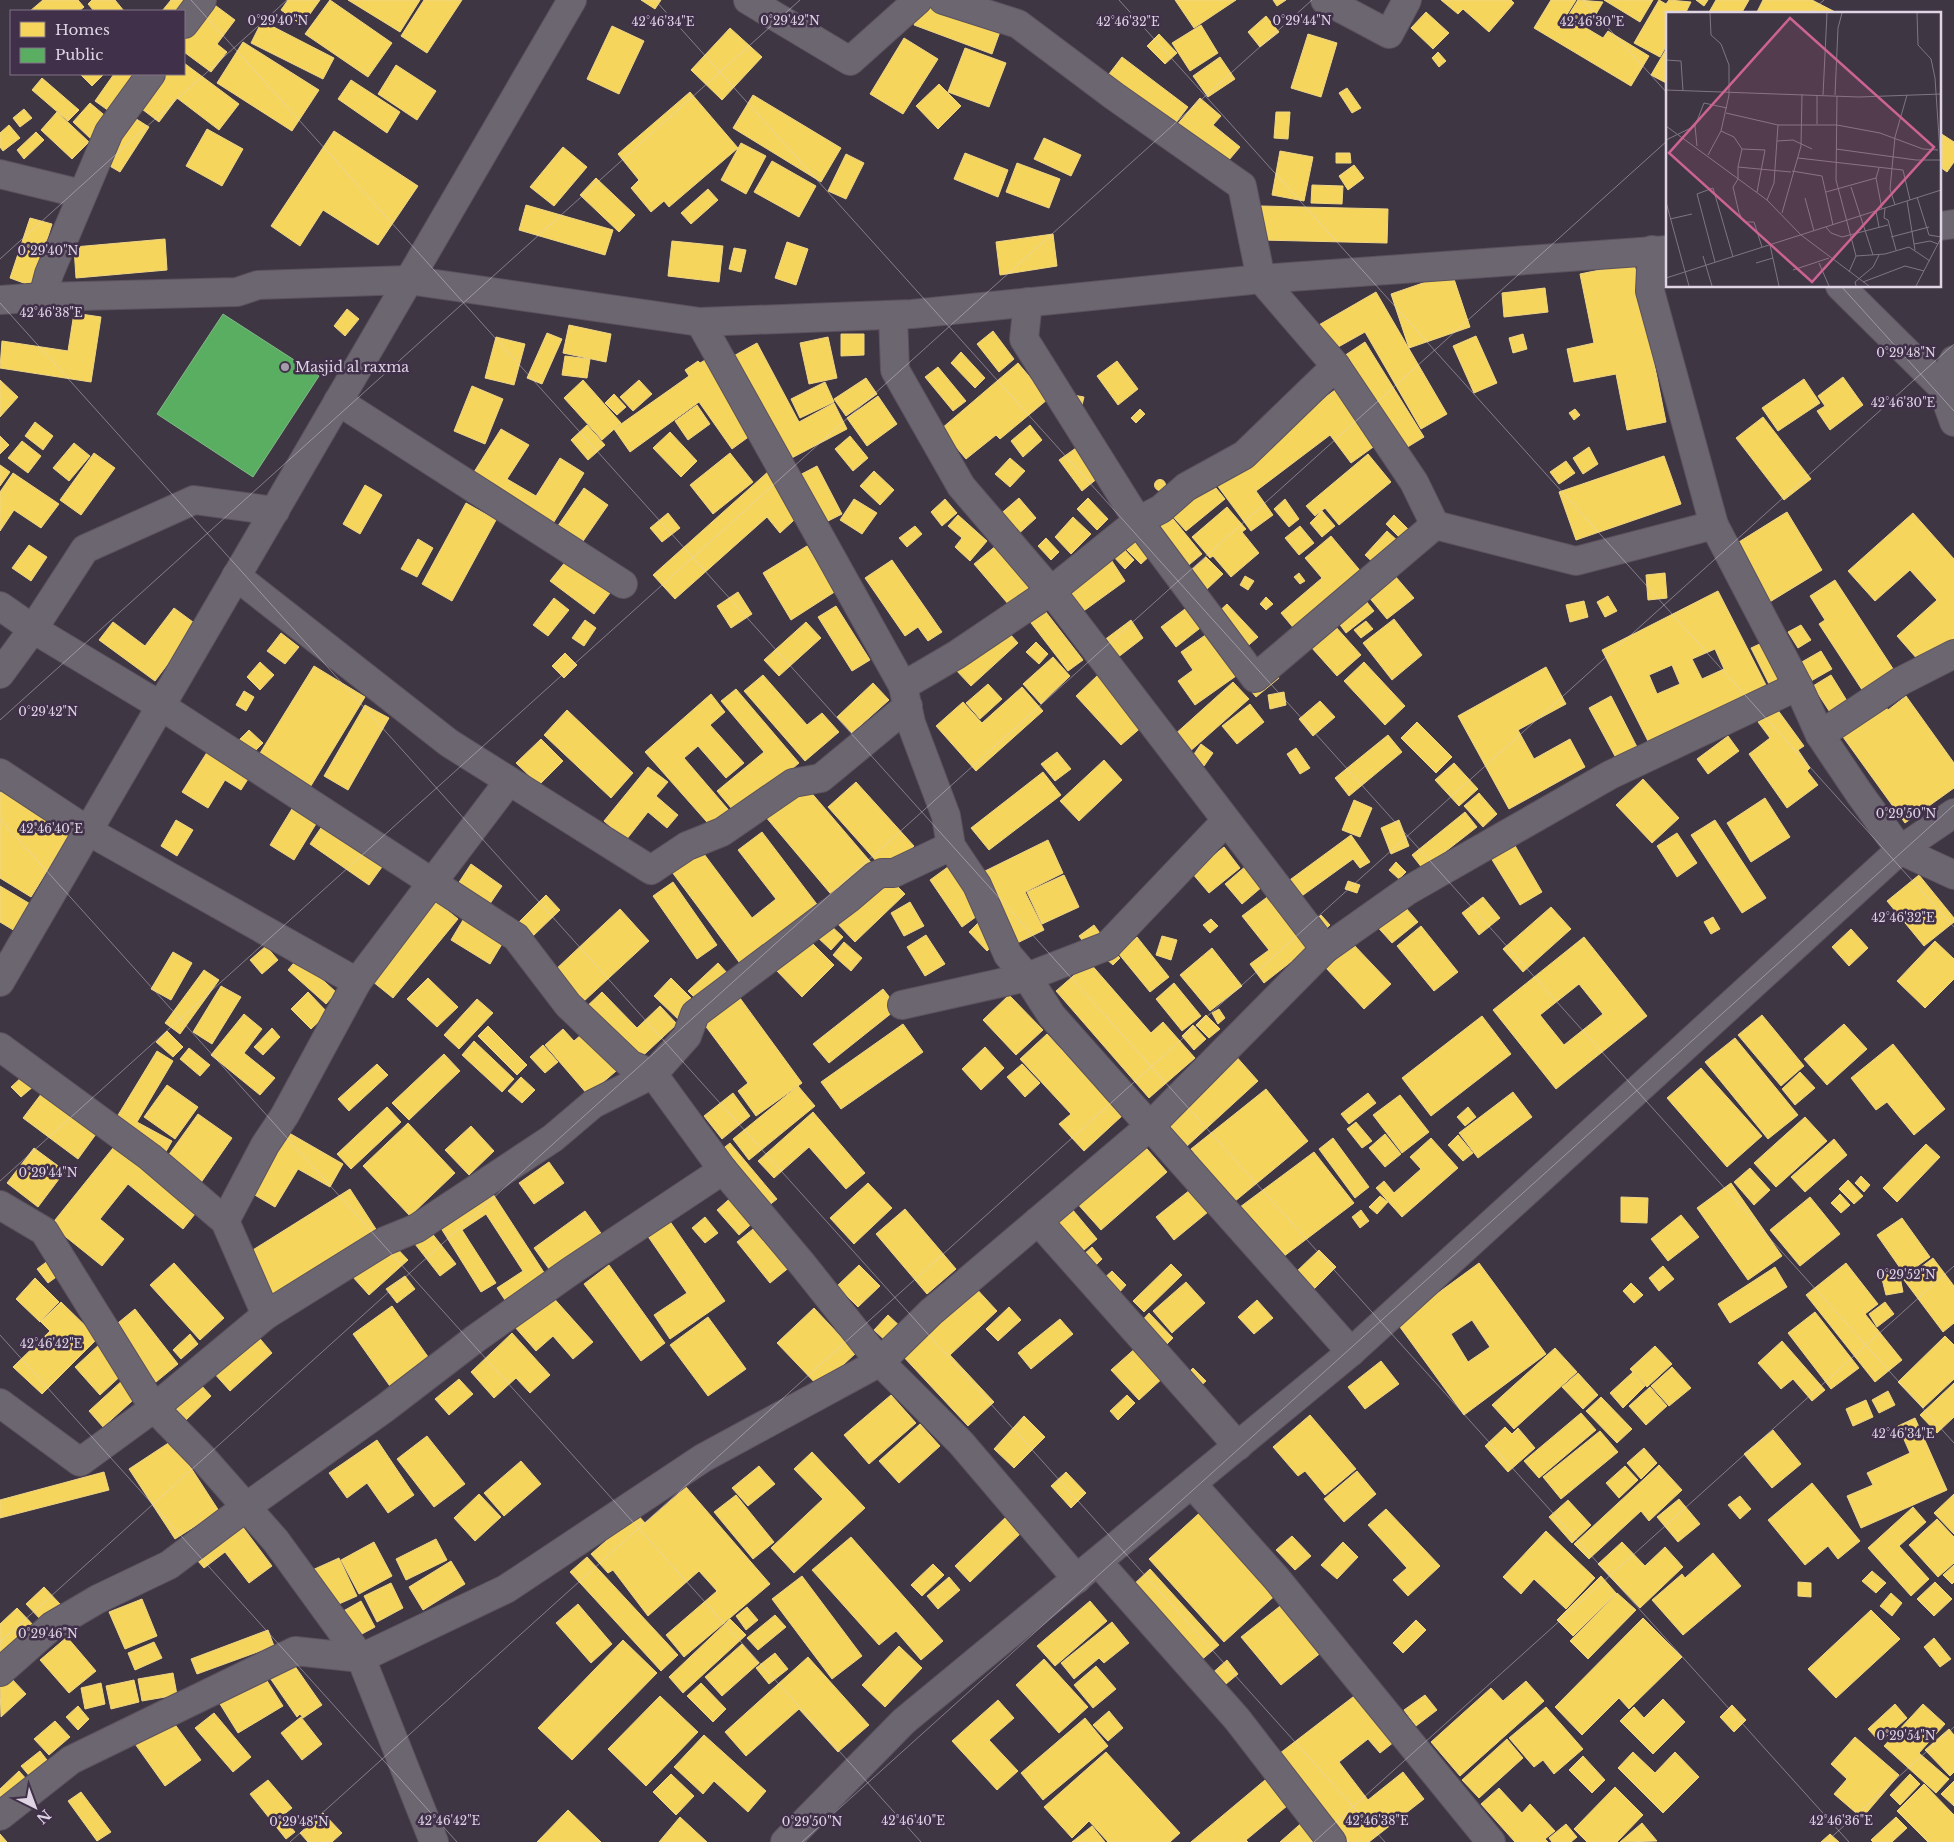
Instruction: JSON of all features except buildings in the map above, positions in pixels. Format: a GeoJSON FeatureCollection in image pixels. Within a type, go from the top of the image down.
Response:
{"type":"FeatureCollection","features":[{"type":"Feature","properties":{"kind":"street"},"geometry":{"type":"LineString","coordinates":[[185,23],[202,0]]}},
{"type":"Feature","properties":{"kind":"street"},"geometry":{"type":"LineString","coordinates":[[1,978],[275,511],[571,0]]}},
{"type":"Feature","properties":{"kind":"street"},"geometry":{"type":"LineString","coordinates":[[748,0],[850,61],[918,0]]}},
{"type":"Feature","properties":{"kind":"street"},"geometry":{"type":"LineString","coordinates":[[943,0],[1018,24],[1114,96],[1242,186],[1261,279],[1336,366],[1414,482],[1435,525],[1576,561],[1714,525]]}},
{"type":"Feature","properties":{"kind":"street"},"geometry":{"type":"LineString","coordinates":[[1325,0],[1388,34],[1407,0]]}},
{"type":"Feature","properties":{"kind":"street"},"geometry":{"type":"LineString","coordinates":[[43,297],[49,274],[109,132],[150,75]]}},
{"type":"Feature","properties":{"kind":"street"},"geometry":{"type":"LineString","coordinates":[[0,174],[82,194]]}},
{"type":"Feature","properties":{"kind":"street"},"geometry":{"type":"LineString","coordinates":[[0,300],[43,297],[237,292],[258,285],[408,280],[700,322],[893,315],[1261,279],[1660,250],[1650,291],[1714,525],[1798,686],[1820,735],[1900,850],[1954,875]]}},
{"type":"Feature","properties":{"kind":"street"},"geometry":{"type":"LineString","coordinates":[[1842,288],[1941,386],[1954,422]]}},
{"type":"Feature","properties":{"kind":"street"},"geometry":{"type":"LineString","coordinates":[[1028,302],[1024,339],[1138,521],[1255,678],[1435,525]]}},
{"type":"Feature","properties":{"kind":"street"},"geometry":{"type":"LineString","coordinates":[[893,315],[895,370],[961,486],[1051,591],[1325,949]]}},
{"type":"Feature","properties":{"kind":"street"},"geometry":{"type":"LineString","coordinates":[[700,322],[906,696],[912,723],[946,816],[952,846],[977,885],[1008,955],[1027,977],[1052,1016],[1352,1352]]}},
{"type":"Feature","properties":{"kind":"street"},"geometry":{"type":"LineString","coordinates":[[1941,386],[1954,360]]}},
{"type":"Feature","properties":{"kind":"street"},"geometry":{"type":"LineString","coordinates":[[236,576],[449,743],[651,870],[687,846],[722,832],[793,782],[821,778],[906,696],[956,655],[1051,591],[1138,521],[1161,509],[1186,487],[1244,455],[1336,366]]}},
{"type":"Feature","properties":{"kind":"street"},"geometry":{"type":"LineString","coordinates":[[338,401],[623,584]]}},
{"type":"Feature","properties":{"kind":"street"},"geometry":{"type":"LineString","coordinates":[[0,674],[33,629],[85,549],[194,500],[275,511]]}},
{"type":"Feature","properties":{"kind":"street"},"geometry":{"type":"LineString","coordinates":[[0,606],[33,629],[161,706],[433,881],[516,937],[568,1005],[631,1066],[653,1074],[723,1170],[803,1265],[880,1362],[961,1443],[1077,1579]]}},
{"type":"Feature","properties":{"kind":"street"},"geometry":{"type":"LineString","coordinates":[[1820,735],[1901,681],[1954,654]]}},
{"type":"Feature","properties":{"kind":"street"},"geometry":{"type":"LineString","coordinates":[[0,1816],[71,1760],[295,1651],[361,1658],[506,1589],[704,1458],[880,1362],[931,1312],[1150,1126],[1325,949],[1407,891],[1610,775],[1798,686]]}},
{"type":"Feature","properties":{"kind":"street"},"geometry":{"type":"LineString","coordinates":[[0,773],[88,831],[357,982]]}},
{"type":"Feature","properties":{"kind":"street"},"geometry":{"type":"LineString","coordinates":[[225,1221],[265,1145],[285,1115],[357,982],[509,781]]}},
{"type":"Feature","properties":{"kind":"street"},"geometry":{"type":"LineString","coordinates":[[785,1842],[904,1721],[1352,1352],[1900,850],[1954,813]]}},
{"type":"Feature","properties":{"kind":"street"},"geometry":{"type":"LineString","coordinates":[[902,1005],[1027,977],[1107,946],[1226,822]]}},
{"type":"Feature","properties":{"kind":"street"},"geometry":{"type":"LineString","coordinates":[[0,1403],[80,1462],[154,1408],[266,1315],[385,1241],[417,1228],[553,1138],[594,1104],[653,1074],[687,1036],[695,1014],[848,899],[865,883],[882,873],[894,873],[952,846]]}},
{"type":"Feature","properties":{"kind":"street"},"geometry":{"type":"LineString","coordinates":[[0,1047],[150,1157],[225,1221],[237,1253],[266,1315]]}},
{"type":"Feature","properties":{"kind":"street"},"geometry":{"type":"LineString","coordinates":[[0,1672],[52,1626],[98,1599],[169,1566],[246,1507],[386,1408],[475,1339],[723,1170]]}},
{"type":"Feature","properties":{"kind":"street"},"geometry":{"type":"LineString","coordinates":[[0,1205],[44,1231],[154,1408],[202,1457],[276,1541],[361,1658],[434,1842]]}},
{"type":"Feature","properties":{"kind":"street"},"geometry":{"type":"LineString","coordinates":[[1038,1221],[1238,1446]]}},
{"type":"Feature","properties":{"kind":"street"},"geometry":{"type":"LineString","coordinates":[[1192,1484],[1276,1578],[1491,1842]]}},
{"type":"Feature","properties":{"kind":"street"},"geometry":{"type":"LineString","coordinates":[[1098,1562],[1237,1720],[1332,1842]]}},
{"type":"Feature","properties":{"kind":"place","name":"Masjid al raxma"},"geometry":{"type":"Point","coordinates":[285,367]}}]}
